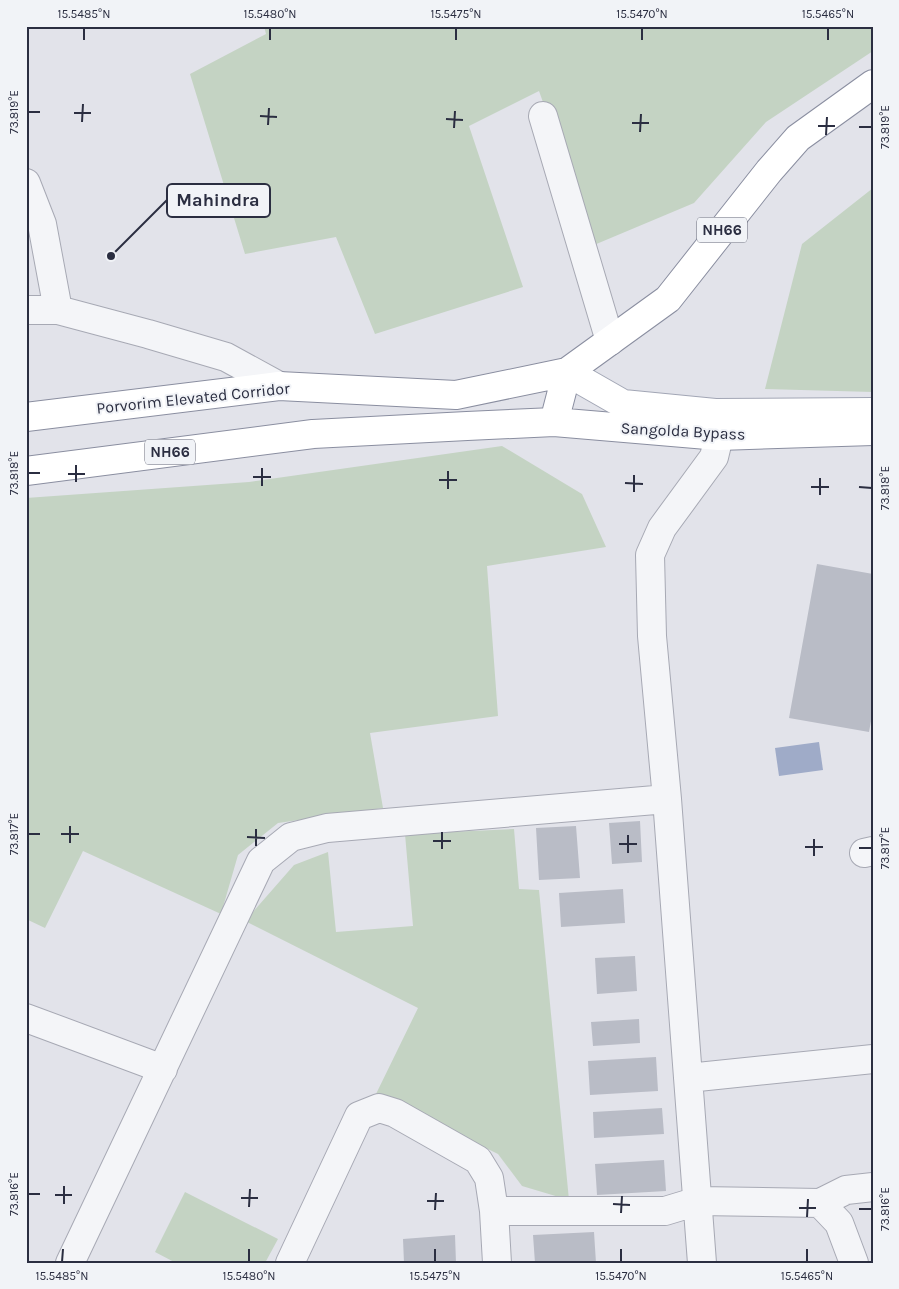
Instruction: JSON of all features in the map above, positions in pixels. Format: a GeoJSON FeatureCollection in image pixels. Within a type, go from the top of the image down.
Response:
{"type":"FeatureCollection","features":[{"type":"Feature","properties":{"kind":"main road","name":"NH66"},"geometry":{"type":"LineString","coordinates":[[567,372],[668,299],[770,170],[798,138],[873,84]]}},
{"type":"Feature","properties":{"kind":"main road","name":"Porvorim Elevated Corridor"},"geometry":{"type":"LineString","coordinates":[[26,417],[279,386],[456,395],[567,372]]}},
{"type":"Feature","properties":{"kind":"main road","name":"Sangolda Bypass"},"geometry":{"type":"LineString","coordinates":[[567,372],[622,404],[715,413],[873,412]]}},
{"type":"Feature","properties":{"kind":"main road"},"geometry":{"type":"LineString","coordinates":[[554,422],[567,372]]}},
{"type":"Feature","properties":{"kind":"main road","name":"NH66"},"geometry":{"type":"LineString","coordinates":[[26,471],[313,434],[554,422]]}},
{"type":"Feature","properties":{"kind":"main road","name":"Sangolda Bypass"},"geometry":{"type":"LineString","coordinates":[[554,422],[719,436],[873,431]]}},
{"type":"Feature","properties":{"kind":"street"},"geometry":{"type":"LineString","coordinates":[[543,116],[610,340]]}},
{"type":"Feature","properties":{"kind":"street"},"geometry":{"type":"LineString","coordinates":[[26,183],[42,224],[58,310]]}},
{"type":"Feature","properties":{"kind":"street"},"geometry":{"type":"LineString","coordinates":[[26,310],[58,310],[226,357],[279,386]]}},
{"type":"Feature","properties":{"kind":"street"},"geometry":{"type":"LineString","coordinates":[[702,1263],[667,799],[652,636],[650,555],[662,528],[714,457],[719,436]]}},
{"type":"Feature","properties":{"kind":"street"},"geometry":{"type":"LineString","coordinates":[[70,1263],[261,861],[291,837],[327,828],[667,799]]}},
{"type":"Feature","properties":{"kind":"street"},"geometry":{"type":"LineString","coordinates":[[26,1018],[163,1069]]}},
{"type":"Feature","properties":{"kind":"street"},"geometry":{"type":"LineString","coordinates":[[688,1078],[873,1058]]}},
{"type":"Feature","properties":{"kind":"street"},"geometry":{"type":"LineString","coordinates":[[290,1263],[359,1116],[379,1108],[396,1113],[478,1160],[489,1178],[494,1211],[497,1263]]}},
{"type":"Feature","properties":{"kind":"street"},"geometry":{"type":"LineString","coordinates":[[494,1211],[665,1212],[698,1201],[820,1203],[846,1190],[873,1187]]}},
{"type":"Feature","properties":{"kind":"street"},"geometry":{"type":"LineString","coordinates":[[820,1203],[839,1223],[854,1263]]}},
{"type":"Feature","properties":{"kind":"green space"},"geometry":{"type":"Polygon","coordinates":[[[264,26],[873,26],[873,51],[766,122],[694,203],[594,245],[539,91],[469,126],[523,287],[375,334],[336,237],[245,254],[190,74],[266,34],[264,26]]]}},
{"type":"Feature","properties":{"kind":"green space"},"geometry":{"type":"Polygon","coordinates":[[[873,188],[873,392],[765,389],[802,244],[873,188]]]}},
{"type":"Feature","properties":{"kind":"green space"},"geometry":{"type":"Polygon","coordinates":[[[502,446],[582,494],[606,547],[487,566],[498,716],[370,733],[383,808],[278,823],[238,855],[221,914],[83,851],[45,928],[26,919],[26,498],[249,482],[502,446]]]}},
{"type":"Feature","properties":{"kind":"green space"},"geometry":{"type":"Polygon","coordinates":[[[514,829],[519,889],[539,890],[569,1200],[522,1186],[498,1154],[376,1094],[418,1008],[245,921],[294,865],[328,852],[336,932],[413,926],[405,834],[514,829]]]}},
{"type":"Feature","properties":{"kind":"green space"},"geometry":{"type":"Polygon","coordinates":[[[185,1192],[278,1239],[265,1263],[176,1263],[155,1252],[185,1192]]]}},
{"type":"Feature","properties":{"kind":"water"},"geometry":{"type":"Polygon","coordinates":[[[819,742],[823,770],[779,776],[775,748],[819,742]]]}},
{"type":"Feature","properties":{"kind":"building"},"geometry":{"type":"Polygon","coordinates":[[[817,564],[873,574],[873,710],[869,732],[789,718],[817,564]]]}},
{"type":"Feature","properties":{"kind":"building"},"geometry":{"type":"Polygon","coordinates":[[[640,821],[642,862],[612,864],[609,823],[640,821]]]}},
{"type":"Feature","properties":{"kind":"building"},"geometry":{"type":"Polygon","coordinates":[[[576,826],[580,878],[539,880],[536,828],[576,826]]]}},
{"type":"Feature","properties":{"kind":"building"},"geometry":{"type":"Polygon","coordinates":[[[623,889],[625,923],[561,927],[559,893],[623,889]]]}},
{"type":"Feature","properties":{"kind":"building"},"geometry":{"type":"Polygon","coordinates":[[[635,956],[637,991],[597,994],[595,958],[635,956]]]}},
{"type":"Feature","properties":{"kind":"building"},"geometry":{"type":"Polygon","coordinates":[[[639,1019],[640,1043],[593,1046],[591,1022],[639,1019]]]}},
{"type":"Feature","properties":{"kind":"building"},"geometry":{"type":"Polygon","coordinates":[[[656,1057],[658,1091],[590,1095],[588,1061],[656,1057]]]}},
{"type":"Feature","properties":{"kind":"building"},"geometry":{"type":"Polygon","coordinates":[[[662,1108],[664,1134],[594,1138],[593,1112],[662,1108]]]}},
{"type":"Feature","properties":{"kind":"building"},"geometry":{"type":"Polygon","coordinates":[[[664,1160],[666,1191],[597,1195],[595,1164],[664,1160]]]}},
{"type":"Feature","properties":{"kind":"building"},"geometry":{"type":"Polygon","coordinates":[[[594,1232],[596,1263],[535,1263],[533,1235],[594,1232]]]}},
{"type":"Feature","properties":{"kind":"building"},"geometry":{"type":"Polygon","coordinates":[[[455,1235],[456,1263],[404,1263],[403,1239],[455,1235]]]}},
{"type":"Feature","properties":{"kind":"place","name":"Mahindra"},"geometry":{"type":"Point","coordinates":[111,256]}}]}
